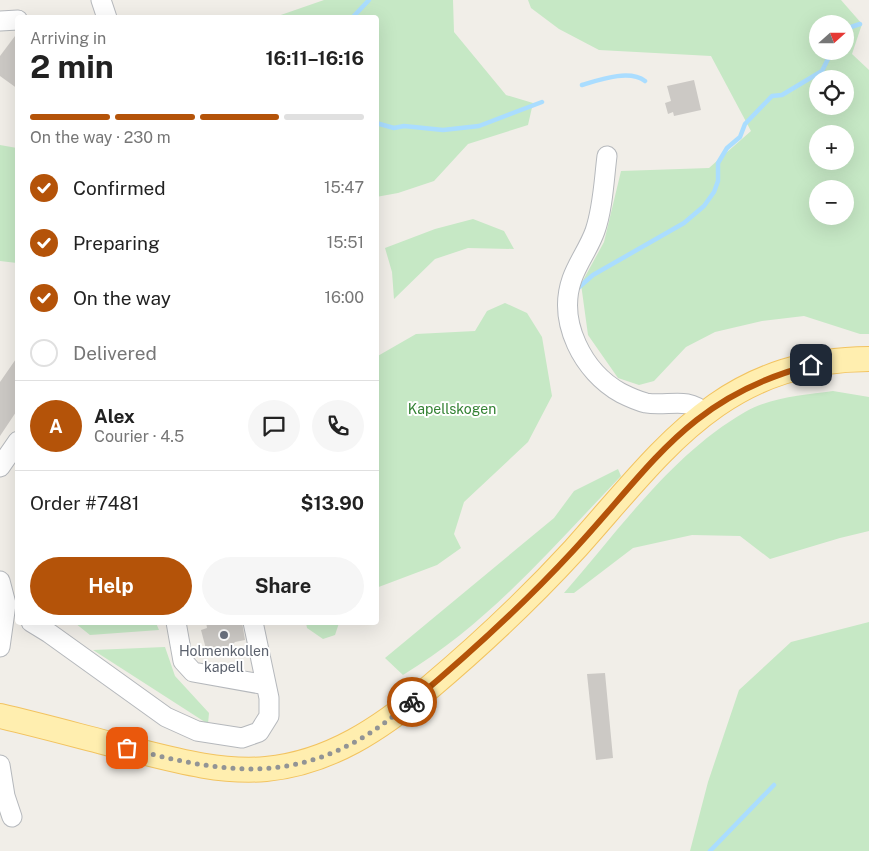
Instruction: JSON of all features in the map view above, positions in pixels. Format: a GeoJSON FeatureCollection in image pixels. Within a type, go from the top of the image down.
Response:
{"type":"FeatureCollection","features":[{"type":"Feature","properties":{"kind":"main road"},"geometry":{"type":"LineString","coordinates":[[0,716],[154,755],[224,769],[281,768],[307,762],[336,751],[378,728],[412,702],[498,628],[573,551],[671,440],[704,413],[751,385],[790,370],[836,361],[869,359]]}},
{"type":"Feature","properties":{"kind":"street"},"geometry":{"type":"LineString","coordinates":[[101,0],[107,15]]}},
{"type":"Feature","properties":{"kind":"street"},"geometry":{"type":"LineString","coordinates":[[0,21],[15,20]]}},
{"type":"Feature","properties":{"kind":"street"},"geometry":{"type":"LineString","coordinates":[[607,156],[597,226],[575,272],[568,296],[570,320],[576,343],[591,368],[620,392],[645,403],[687,403],[697,406],[704,413]]}},
{"type":"Feature","properties":{"kind":"street"},"geometry":{"type":"LineString","coordinates":[[0,466],[15,445]]}},
{"type":"Feature","properties":{"kind":"street"},"geometry":{"type":"LineString","coordinates":[[0,581],[12,615],[0,647]]}},
{"type":"Feature","properties":{"kind":"street"},"geometry":{"type":"LineString","coordinates":[[177,625],[183,661],[188,669],[197,674],[266,685]]}},
{"type":"Feature","properties":{"kind":"street"},"geometry":{"type":"LineString","coordinates":[[38,631],[166,717],[197,731],[242,738],[255,734],[266,722],[269,711],[266,685],[254,625]]}},
{"type":"Feature","properties":{"kind":"street"},"geometry":{"type":"LineString","coordinates":[[0,765],[5,796],[12,817]]}},
{"type":"Feature","properties":{"kind":"green space"},"geometry":{"type":"Polygon","coordinates":[[[324,0],[453,0],[454,32],[506,95],[533,103],[528,125],[468,144],[434,181],[398,193],[379,196],[379,15],[281,15],[324,0]]]}},
{"type":"Feature","properties":{"kind":"green space"},"geometry":{"type":"Polygon","coordinates":[[[528,0],[841,0],[862,24],[854,48],[854,15],[809,15],[809,60],[854,60],[854,56],[869,70],[869,334],[860,334],[804,316],[762,321],[715,332],[686,347],[654,381],[639,385],[618,378],[588,335],[581,284],[604,242],[621,171],[709,168],[751,131],[711,56],[599,50],[559,29],[531,8],[528,0]]]}},
{"type":"Feature","properties":{"kind":"green space"},"geometry":{"type":"Polygon","coordinates":[[[0,145],[15,148],[15,263],[0,261],[0,145]]]}},
{"type":"Feature","properties":{"kind":"green space"},"geometry":{"type":"Polygon","coordinates":[[[473,219],[504,231],[514,249],[468,248],[435,259],[394,299],[392,272],[385,248],[435,229],[473,219]]]}},
{"type":"Feature","properties":{"kind":"green space","name":"Kapellskogen"},"geometry":{"type":"Polygon","coordinates":[[[505,303],[527,313],[542,337],[552,396],[528,442],[464,502],[454,534],[461,548],[437,565],[379,587],[379,355],[416,334],[475,331],[487,311],[505,303]]]}},
{"type":"Feature","properties":{"kind":"green space"},"geometry":{"type":"Polygon","coordinates":[[[833,391],[869,397],[869,531],[770,559],[740,536],[692,535],[633,548],[574,593],[564,593],[626,519],[670,471],[719,429],[745,412],[766,403],[788,397],[833,391]]]}},
{"type":"Feature","properties":{"kind":"green space"},"geometry":{"type":"Polygon","coordinates":[[[618,469],[621,476],[545,557],[463,632],[434,655],[403,675],[385,658],[554,518],[574,491],[618,469]]]}},
{"type":"Feature","properties":{"kind":"green space"},"geometry":{"type":"Polygon","coordinates":[[[869,622],[869,851],[690,851],[708,782],[739,690],[791,642],[869,622]]]}},
{"type":"Feature","properties":{"kind":"green space"},"geometry":{"type":"Polygon","coordinates":[[[78,625],[157,625],[159,630],[90,635],[78,625]]]}},
{"type":"Feature","properties":{"kind":"green space"},"geometry":{"type":"Polygon","coordinates":[[[306,625],[338,625],[335,635],[323,639],[307,628],[306,625]]]}},
{"type":"Feature","properties":{"kind":"green space"},"geometry":{"type":"Polygon","coordinates":[[[165,647],[175,676],[209,713],[208,724],[93,650],[165,647]]]}},
{"type":"Feature","properties":{"kind":"building"},"geometry":{"type":"Polygon","coordinates":[[[15,36],[15,87],[0,76],[0,56],[15,36]]]}},
{"type":"Feature","properties":{"kind":"building"},"geometry":{"type":"Polygon","coordinates":[[[694,80],[701,110],[674,116],[673,112],[668,114],[665,103],[671,101],[667,86],[694,80]]]}},
{"type":"Feature","properties":{"kind":"building"},"geometry":{"type":"Polygon","coordinates":[[[15,360],[15,414],[0,436],[0,382],[15,360]]]}},
{"type":"Feature","properties":{"kind":"building","name":"Holmenkollen kapell"},"geometry":{"type":"Polygon","coordinates":[[[206,625],[242,625],[245,640],[235,642],[227,651],[216,647],[206,649],[201,630],[207,628],[206,625]]]}},
{"type":"Feature","properties":{"kind":"building"},"geometry":{"type":"Polygon","coordinates":[[[605,673],[613,758],[596,760],[587,674],[605,673]]]}},
{"type":"Feature","properties":{"kind":"waterway"},"geometry":{"type":"LineString","coordinates":[[355,15],[369,0]]}},
{"type":"Feature","properties":{"kind":"waterway"},"geometry":{"type":"LineString","coordinates":[[854,26],[860,24]]}},
{"type":"Feature","properties":{"kind":"waterway"},"geometry":{"type":"LineString","coordinates":[[577,289],[593,275],[684,223],[704,206],[714,192],[718,181],[718,163],[727,148],[740,137],[745,124],[772,96],[782,95],[822,71],[828,60]]}},
{"type":"Feature","properties":{"kind":"waterway"},"geometry":{"type":"LineString","coordinates":[[582,85],[605,78],[623,76],[631,76],[645,81]]}},
{"type":"Feature","properties":{"kind":"waterway"},"geometry":{"type":"LineString","coordinates":[[379,124],[394,128],[404,126],[443,130],[479,126],[542,102]]}},
{"type":"Feature","properties":{"kind":"waterway"},"geometry":{"type":"LineString","coordinates":[[710,851],[774,785]]}},
{"type":"Feature","properties":{"kind":"way so far"},"geometry":{"type":"LineString","coordinates":[[127,748],[189,763],[224,769],[281,768],[307,762],[351,744],[378,728],[412,702]]}},
{"type":"Feature","properties":{"kind":"place","name":"Holmenkollen kapell"},"geometry":{"type":"Point","coordinates":[224,635]}},
{"type":"Feature","properties":{"kind":"route"},"geometry":{"type":"LineString","coordinates":[[412,702],[465,658],[522,604],[573,551],[658,454],[684,429],[710,409],[740,390],[769,377],[811,365]]}}]}
